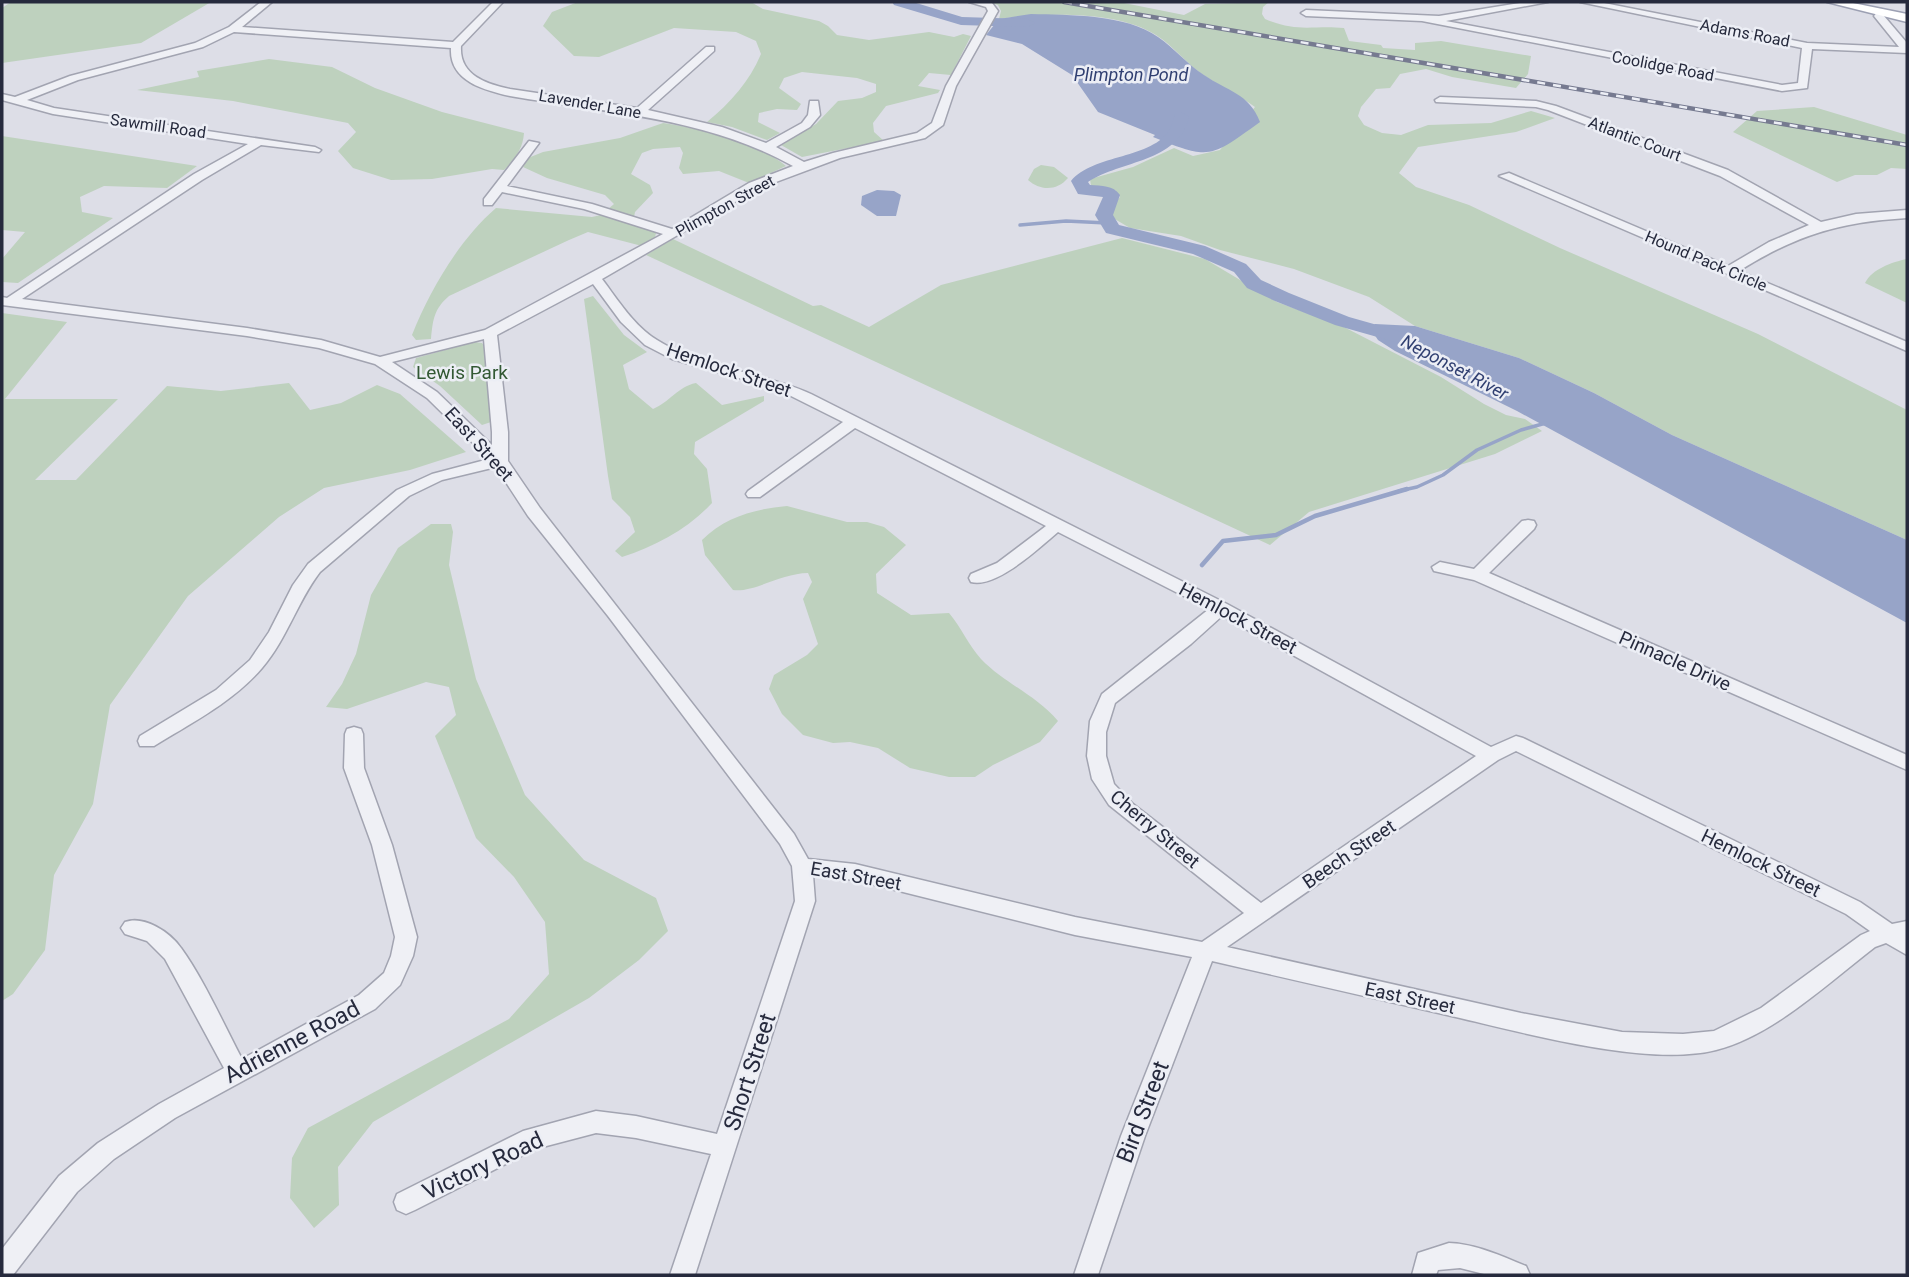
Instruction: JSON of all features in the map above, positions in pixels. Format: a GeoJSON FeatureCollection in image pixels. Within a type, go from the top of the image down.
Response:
{"type":"FeatureCollection","features":[{"type":"Feature","properties":{"kind":"main road"},"geometry":{"type":"LineString","coordinates":[[1833,2],[1907,18]]}},
{"type":"Feature","properties":{"kind":"street"},"geometry":{"type":"LineString","coordinates":[[15,101],[74,78],[199,45],[233,29],[267,2]]}},
{"type":"Feature","properties":{"kind":"street"},"geometry":{"type":"LineString","coordinates":[[233,29],[456,44],[498,2]]}},
{"type":"Feature","properties":{"kind":"street","name":"Plimpton Street"},"geometry":{"type":"LineString","coordinates":[[380,360],[490,333],[596,279],[753,186],[836,155],[921,136],[937,125],[951,86],[993,7],[974,2]]}},
{"type":"Feature","properties":{"kind":"street"},"geometry":{"type":"LineString","coordinates":[[1306,13],[1426,20],[1543,2]]}},
{"type":"Feature","properties":{"kind":"street","name":"Adams Road"},"geometry":{"type":"LineString","coordinates":[[1586,2],[1807,46],[1907,49]]}},
{"type":"Feature","properties":{"kind":"street"},"geometry":{"type":"LineString","coordinates":[[1483,29],[1479,19],[1484,12]]}},
{"type":"Feature","properties":{"kind":"street"},"geometry":{"type":"LineString","coordinates":[[1880,12],[1879,16],[1907,49]]}},
{"type":"Feature","properties":{"kind":"street","name":"Coolidge Road"},"geometry":{"type":"LineString","coordinates":[[1426,20],[1794,89],[1805,83],[1807,46]]}},
{"type":"Feature","properties":{"kind":"street","name":"Lavender Lane"},"geometry":{"type":"LineString","coordinates":[[456,44],[456,61],[459,67],[481,84],[639,112],[729,134],[768,148],[802,166]]}},
{"type":"Feature","properties":{"kind":"street"},"geometry":{"type":"LineString","coordinates":[[639,112],[710,49]]}},
{"type":"Feature","properties":{"kind":"street","name":"Sawmill Road"},"geometry":{"type":"LineString","coordinates":[[2,97],[53,111],[315,150]]}},
{"type":"Feature","properties":{"kind":"street","name":"Atlantic Court"},"geometry":{"type":"LineString","coordinates":[[1440,100],[1536,104],[1552,108],[1724,173],[1818,225]]}},
{"type":"Feature","properties":{"kind":"street"},"geometry":{"type":"LineString","coordinates":[[768,148],[806,125],[814,115],[814,103]]}},
{"type":"Feature","properties":{"kind":"street"},"geometry":{"type":"LineString","coordinates":[[5,302],[198,177],[261,141]]}},
{"type":"Feature","properties":{"kind":"street"},"geometry":{"type":"LineString","coordinates":[[488,202],[533,143]]}},
{"type":"Feature","properties":{"kind":"street","name":"Hound Pack Circle"},"geometry":{"type":"LineString","coordinates":[[1505,176],[1907,347]]}},
{"type":"Feature","properties":{"kind":"street"},"geometry":{"type":"LineString","coordinates":[[499,188],[559,197],[622,213],[674,234]]}},
{"type":"Feature","properties":{"kind":"street"},"geometry":{"type":"LineString","coordinates":[[1729,271],[1770,244],[1818,225],[1869,216],[1907,214]]}},
{"type":"Feature","properties":{"kind":"street","name":"Hemlock Street"},"geometry":{"type":"LineString","coordinates":[[596,279],[633,326],[650,342],[677,356],[782,386],[1221,608],[1491,755],[1516,743],[1898,932]]}},
{"type":"Feature","properties":{"kind":"street","name":"East Street"},"geometry":{"type":"LineString","coordinates":[[5,302],[247,332],[321,344],[380,360],[432,395],[500,461],[534,512],[787,839],[802,866],[855,872],[1075,926],[1205,951],[1622,1042],[1683,1044],[1715,1041],[1769,1015],[1868,941],[1898,932]]}},
{"type":"Feature","properties":{"kind":"street"},"geometry":{"type":"LineString","coordinates":[[146,741],[222,695],[256,664],[278,634],[301,585],[314,568],[403,493],[437,477],[500,461],[500,432],[490,333]]}},
{"type":"Feature","properties":{"kind":"street"},"geometry":{"type":"LineString","coordinates":[[754,495],[853,422]]}},
{"type":"Feature","properties":{"kind":"street"},"geometry":{"type":"LineString","coordinates":[[1478,575],[1528,524]]}},
{"type":"Feature","properties":{"kind":"street"},"geometry":{"type":"LineString","coordinates":[[977,578],[1003,567],[1057,525]]}},
{"type":"Feature","properties":{"kind":"street","name":"Pinnacle Drive"},"geometry":{"type":"LineString","coordinates":[[1440,568],[1478,575],[1907,763]]}},
{"type":"Feature","properties":{"kind":"street","name":"Cherry Street"},"geometry":{"type":"LineString","coordinates":[[1221,608],[1185,640],[1108,699],[1102,710],[1095,753],[1097,766],[1107,789],[1126,809],[1260,914]]}},
{"type":"Feature","properties":{"kind":"street","name":"Adrienne Road"},"geometry":{"type":"LineString","coordinates":[[2,1269],[68,1184],[106,1151],[167,1111],[237,1071],[323,1028],[367,1002],[392,979],[402,956],[406,937],[382,845],[354,768],[354,734]]}},
{"type":"Feature","properties":{"kind":"street","name":"Beech Street"},"geometry":{"type":"LineString","coordinates":[[1205,951],[1491,755]]}},
{"type":"Feature","properties":{"kind":"street","name":"Short Street"},"geometry":{"type":"LineString","coordinates":[[683,1275],[805,901],[802,866]]}},
{"type":"Feature","properties":{"kind":"street"},"geometry":{"type":"LineString","coordinates":[[132,928],[154,936],[173,953],[237,1071]]}},
{"type":"Feature","properties":{"kind":"street"},"geometry":{"type":"LineString","coordinates":[[1898,932],[1907,946]]}},
{"type":"Feature","properties":{"kind":"street","name":"Bird Street"},"geometry":{"type":"LineString","coordinates":[[1086,1275],[1133,1136],[1205,951]]}},
{"type":"Feature","properties":{"kind":"street","name":"Victory Road"},"geometry":{"type":"LineString","coordinates":[[406,1202],[531,1139],[596,1122],[636,1127],[725,1146]]}},
{"type":"Feature","properties":{"kind":"street"},"geometry":{"type":"LineString","coordinates":[[1424,1275],[1427,1262],[1433,1258],[1464,1256],[1517,1275]]}},
{"type":"Feature","properties":{"kind":"green space"},"geometry":{"type":"Polygon","coordinates":[[[11,2],[211,2],[141,43],[2,63],[2,8],[11,2]]]}},
{"type":"Feature","properties":{"kind":"green space"},"geometry":{"type":"Polygon","coordinates":[[[578,2],[751,2],[763,9],[819,21],[837,35],[869,40],[929,32],[954,37],[963,34],[971,36],[951,75],[929,73],[918,86],[940,90],[938,93],[886,106],[873,123],[874,132],[884,141],[802,157],[781,145],[816,124],[838,101],[862,98],[876,92],[876,84],[857,78],[802,72],[784,78],[779,88],[801,104],[797,110],[777,109],[759,113],[758,122],[780,133],[767,140],[732,127],[707,122],[731,99],[751,74],[761,54],[756,41],[736,32],[674,28],[599,57],[574,56],[543,26],[552,12],[578,2]]]}},
{"type":"Feature","properties":{"kind":"green space"},"geometry":{"type":"Polygon","coordinates":[[[987,2],[1119,2],[1184,15],[1205,4],[1269,2],[1263,7],[1262,14],[1265,19],[1286,26],[1344,28],[1349,41],[1381,45],[1383,48],[1415,50],[1415,43],[1441,41],[1531,56],[1528,74],[1516,88],[1452,77],[1426,69],[1400,74],[1390,88],[1376,89],[1361,107],[1358,116],[1364,125],[1382,133],[1401,135],[1428,125],[1491,123],[1531,111],[1555,118],[1516,132],[1418,147],[1399,173],[1416,187],[1469,205],[1560,248],[1758,334],[1907,410],[1907,540],[1672,435],[1594,393],[1519,358],[1415,326],[1369,297],[1294,269],[1220,250],[1181,236],[1130,228],[1113,218],[1113,205],[1120,197],[1115,190],[1091,186],[1090,179],[1133,167],[1174,148],[1193,156],[1220,150],[1255,107],[1198,72],[1163,39],[1140,27],[1101,17],[1079,15],[999,19],[1001,11],[998,5],[987,2]]]}},
{"type":"Feature","properties":{"kind":"green space"},"geometry":{"type":"Polygon","coordinates":[[[269,59],[332,67],[375,88],[442,112],[524,133],[522,143],[504,170],[492,169],[432,179],[391,180],[353,168],[338,151],[356,132],[348,123],[233,101],[137,90],[199,77],[197,71],[269,59]]]}},
{"type":"Feature","properties":{"kind":"green space"},"geometry":{"type":"Polygon","coordinates":[[[1814,107],[1907,135],[1907,169],[1891,168],[1877,175],[1855,175],[1837,182],[1733,132],[1757,111],[1814,107]]]}},
{"type":"Feature","properties":{"kind":"green space"},"geometry":{"type":"Polygon","coordinates":[[[663,123],[710,133],[744,144],[760,150],[786,166],[749,183],[719,171],[683,174],[679,168],[683,153],[680,147],[653,149],[642,153],[631,174],[650,185],[653,193],[635,212],[633,222],[656,233],[655,237],[642,246],[588,232],[569,240],[449,296],[435,315],[431,339],[416,340],[412,335],[447,267],[470,235],[496,208],[592,217],[601,215],[614,204],[605,195],[547,178],[523,167],[528,158],[543,152],[620,138],[663,123]]]}},
{"type":"Feature","properties":{"kind":"green space"},"geometry":{"type":"Polygon","coordinates":[[[2,136],[197,166],[167,188],[104,186],[80,197],[82,212],[113,218],[18,283],[2,282],[2,259],[25,232],[2,230],[2,136]]]}},
{"type":"Feature","properties":{"kind":"green space"},"geometry":{"type":"Polygon","coordinates":[[[1041,165],[1054,167],[1068,178],[1054,187],[1043,188],[1033,184],[1028,180],[1034,169],[1041,165]]]}},
{"type":"Feature","properties":{"kind":"green space"},"geometry":{"type":"Polygon","coordinates":[[[1122,238],[1205,259],[1277,302],[1342,326],[1441,377],[1484,404],[1506,415],[1525,419],[1542,431],[1495,454],[1309,512],[1270,545],[646,255],[673,239],[813,306],[821,305],[869,327],[941,285],[1122,238]]]}},
{"type":"Feature","properties":{"kind":"green space"},"geometry":{"type":"Polygon","coordinates":[[[1907,259],[1907,303],[1865,283],[1877,270],[1907,259]]]}},
{"type":"Feature","properties":{"kind":"green space"},"geometry":{"type":"Polygon","coordinates":[[[593,296],[624,335],[647,352],[623,365],[629,389],[653,409],[696,383],[722,405],[764,396],[764,401],[695,442],[694,454],[707,469],[712,503],[693,521],[671,536],[622,557],[615,551],[635,532],[630,517],[612,499],[584,299],[593,296]]]}},
{"type":"Feature","properties":{"kind":"green space"},"geometry":{"type":"Polygon","coordinates":[[[2,313],[67,322],[5,399],[118,399],[35,480],[76,480],[167,386],[221,391],[289,383],[310,410],[341,403],[377,385],[400,394],[466,452],[410,470],[324,488],[279,517],[188,596],[110,705],[93,804],[54,875],[45,950],[13,994],[2,1001],[2,313]]]}},
{"type":"Feature","properties":{"kind":"green space","name":"Lewis Park"},"geometry":{"type":"Polygon","coordinates":[[[474,342],[482,343],[485,347],[491,422],[482,425],[440,386],[413,367],[416,358],[474,342]]]}},
{"type":"Feature","properties":{"kind":"green space"},"geometry":{"type":"Polygon","coordinates":[[[787,506],[847,522],[867,522],[884,527],[906,545],[876,574],[877,593],[911,615],[949,613],[981,659],[1058,721],[1040,742],[975,777],[949,777],[910,768],[878,748],[850,742],[833,743],[803,735],[782,714],[769,689],[774,675],[807,655],[818,644],[803,599],[812,582],[808,573],[788,576],[750,589],[733,590],[705,555],[702,540],[730,520],[763,509],[787,506]]]}},
{"type":"Feature","properties":{"kind":"green space"},"geometry":{"type":"Polygon","coordinates":[[[431,524],[451,524],[453,532],[449,565],[476,679],[525,795],[584,860],[656,898],[668,931],[639,960],[589,998],[373,1122],[338,1167],[339,1205],[314,1228],[290,1198],[292,1158],[308,1128],[509,1019],[549,974],[545,922],[514,877],[476,838],[435,736],[456,715],[449,687],[426,682],[347,709],[326,707],[342,684],[356,654],[371,595],[398,548],[431,524]]]}},
{"type":"Feature","properties":{"kind":"water","name":"Plimpton Pond"},"geometry":{"type":"Polygon","coordinates":[[[1031,14],[1097,17],[1145,29],[1164,41],[1198,71],[1244,99],[1260,122],[1220,148],[1199,152],[1172,145],[1153,137],[1155,135],[1098,112],[1072,75],[1022,44],[986,35],[999,19],[1031,14]]]}},
{"type":"Feature","properties":{"kind":"water"},"geometry":{"type":"Polygon","coordinates":[[[877,190],[894,191],[901,195],[896,216],[877,216],[861,205],[862,196],[877,190]]]}},
{"type":"Feature","properties":{"kind":"water"},"geometry":{"type":"Polygon","coordinates":[[[1375,324],[1415,326],[1519,358],[1594,393],[1672,435],[1907,540],[1907,623],[1517,411],[1395,351],[1378,340],[1370,328],[1375,324]]]}},
{"type":"Feature","properties":{"kind":"waterway","name":"Neponset River"},"geometry":{"type":"LineString","coordinates":[[899,2],[961,21],[1028,23]]}},
{"type":"Feature","properties":{"kind":"waterway","name":"Neponset River"},"geometry":{"type":"LineString","coordinates":[[1181,117],[1178,130],[1155,149],[1104,168],[1079,181],[1084,190],[1109,192],[1112,195],[1104,215],[1112,229],[1199,250],[1240,268],[1254,284],[1282,297],[1342,321],[1402,338]]}},
{"type":"Feature","properties":{"kind":"waterway"},"geometry":{"type":"LineString","coordinates":[[1020,225],[1066,221],[1107,223]]}},
{"type":"Feature","properties":{"kind":"waterway"},"geometry":{"type":"LineString","coordinates":[[1404,490],[1443,475],[1477,450],[1521,430],[1546,423]]}},
{"type":"Feature","properties":{"kind":"waterway"},"geometry":{"type":"LineString","coordinates":[[1202,565],[1223,541],[1276,535],[1315,516],[1404,490]]}},
{"type":"Feature","properties":{"kind":"waterway"},"geometry":{"type":"LineString","coordinates":[[1399,491],[1404,490]]}},
{"type":"Feature","properties":{"kind":"railway"},"geometry":{"type":"LineString","coordinates":[[1064,2],[1907,145]]}}]}
